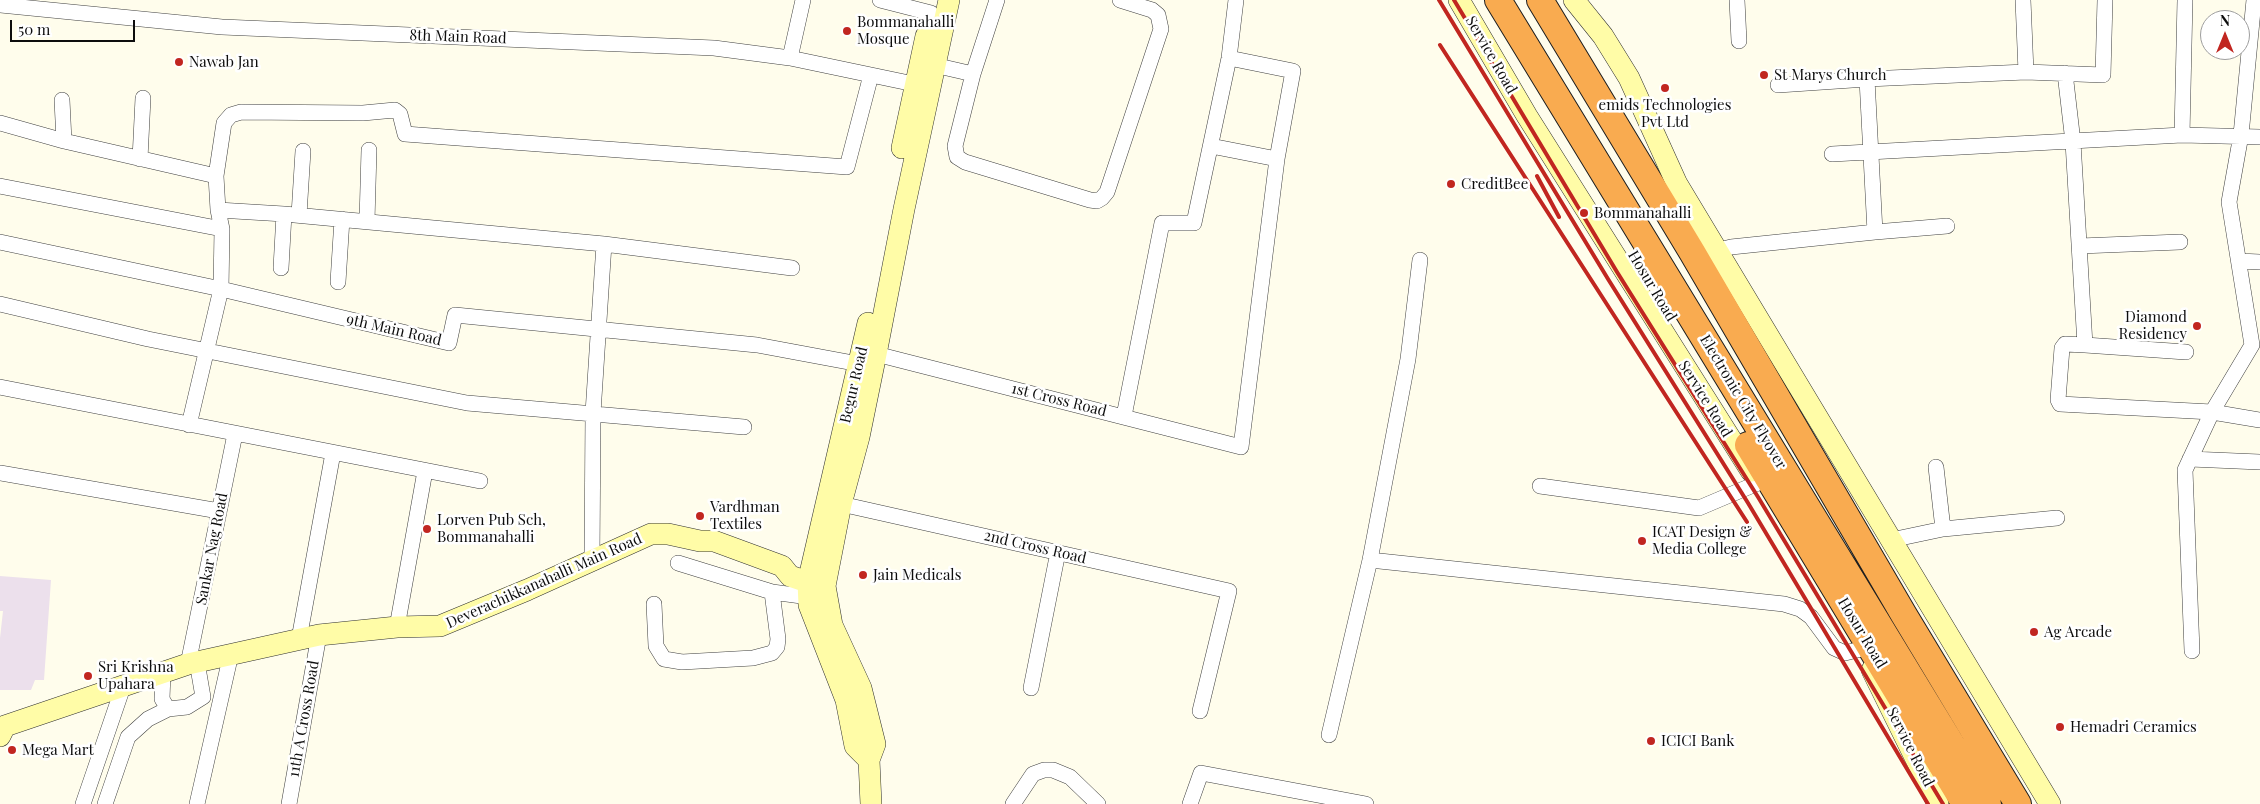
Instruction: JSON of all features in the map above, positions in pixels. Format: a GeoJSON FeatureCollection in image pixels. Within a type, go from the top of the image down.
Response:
{"type":"FeatureCollection","features":[{"type":"Feature","properties":{"kind":"highway","name":"Hosur Road"},"geometry":{"type":"LineString","coordinates":[[1479,0],[1965,804]]}},
{"type":"Feature","properties":{"kind":"highway","name":"Electronic City Flyover"},"geometry":{"type":"LineString","coordinates":[[1498,0],[1988,804]]}},
{"type":"Feature","properties":{"kind":"highway","name":"Electronic City Flyover"},"geometry":{"type":"LineString","coordinates":[[1519,0],[2014,804]]}},
{"type":"Feature","properties":{"kind":"highway"},"geometry":{"type":"LineString","coordinates":[[1540,0],[1684,218],[1904,615],[2014,804]]}},
{"type":"Feature","properties":{"kind":"street"},"geometry":{"type":"LineString","coordinates":[[790,58],[803,0]]}},
{"type":"Feature","properties":{"kind":"street"},"geometry":{"type":"LineString","coordinates":[[880,0],[933,7]]}},
{"type":"Feature","properties":{"kind":"street","name":"Begur Road"},"geometry":{"type":"LineString","coordinates":[[871,804],[869,760],[856,746],[846,700],[809,605],[808,586],[868,359],[904,209],[949,0]]}},
{"type":"Feature","properties":{"kind":"street"},"geometry":{"type":"LineString","coordinates":[[997,0],[973,74],[955,146],[958,157],[964,162],[1097,201],[1108,192],[1161,29],[1158,15],[1152,10],[1120,0]]}},
{"type":"Feature","properties":{"kind":"street"},"geometry":{"type":"LineString","coordinates":[[1124,416],[1162,223],[1194,223],[1229,58],[1236,0]]}},
{"type":"Feature","properties":{"kind":"street","name":"Service Road"},"geometry":{"type":"LineString","coordinates":[[1459,0],[1527,116],[1861,649],[1938,804]]}},
{"type":"Feature","properties":{"kind":"street"},"geometry":{"type":"LineString","coordinates":[[1574,0],[1603,36],[1629,78],[1677,184],[1684,218],[1716,251],[2050,804]]}},
{"type":"Feature","properties":{"kind":"street"},"geometry":{"type":"LineString","coordinates":[[1737,0],[1739,41]]}},
{"type":"Feature","properties":{"kind":"street"},"geometry":{"type":"LineString","coordinates":[[2023,0],[2026,72]]}},
{"type":"Feature","properties":{"kind":"street"},"geometry":{"type":"LineString","coordinates":[[1778,85],[2026,72],[2103,75],[2104,0]]}},
{"type":"Feature","properties":{"kind":"street"},"geometry":{"type":"LineString","coordinates":[[2182,135],[2185,0]]}},
{"type":"Feature","properties":{"kind":"street"},"geometry":{"type":"LineString","coordinates":[[2192,651],[2185,470],[2212,412],[2256,346],[2229,202],[2242,135],[2254,0]]}},
{"type":"Feature","properties":{"kind":"street","name":"8th Main Road"},"geometry":{"type":"LineString","coordinates":[[0,6],[222,27],[714,48],[790,58],[914,84]]}},
{"type":"Feature","properties":{"kind":"street","name":"Begur Road"},"geometry":{"type":"LineString","coordinates":[[808,586],[841,504],[859,437],[868,359],[914,84],[933,7]]}},
{"type":"Feature","properties":{"kind":"street"},"geometry":{"type":"LineString","coordinates":[[1211,146],[1277,159],[1293,71],[1229,58]]}},
{"type":"Feature","properties":{"kind":"street"},"geometry":{"type":"LineString","coordinates":[[934,66],[973,74]]}},
{"type":"Feature","properties":{"kind":"street"},"geometry":{"type":"LineString","coordinates":[[2065,74],[2073,142],[2085,345]]}},
{"type":"Feature","properties":{"kind":"street"},"geometry":{"type":"LineString","coordinates":[[189,425],[220,289],[222,229],[218,210],[216,176],[224,123],[231,115],[241,112],[364,113],[396,110],[400,114],[405,134],[847,167],[872,75]]}},
{"type":"Feature","properties":{"kind":"street"},"geometry":{"type":"LineString","coordinates":[[1867,79],[1872,152],[1874,232]]}},
{"type":"Feature","properties":{"kind":"street"},"geometry":{"type":"LineString","coordinates":[[140,159],[143,98]]}},
{"type":"Feature","properties":{"kind":"street"},"geometry":{"type":"LineString","coordinates":[[62,100],[64,141]]}},
{"type":"Feature","properties":{"kind":"street"},"geometry":{"type":"LineString","coordinates":[[0,123],[64,141],[216,176]]}},
{"type":"Feature","properties":{"kind":"street"},"geometry":{"type":"LineString","coordinates":[[1832,154],[2182,135],[2242,135],[2260,137]]}},
{"type":"Feature","properties":{"kind":"street"},"geometry":{"type":"LineString","coordinates":[[367,221],[369,150]]}},
{"type":"Feature","properties":{"kind":"street"},"geometry":{"type":"LineString","coordinates":[[281,268],[303,151]]}},
{"type":"Feature","properties":{"kind":"street","name":"1st Cross Road"},"geometry":{"type":"LineString","coordinates":[[868,359],[1124,416],[1241,447],[1277,159]]}},
{"type":"Feature","properties":{"kind":"street"},"geometry":{"type":"LineString","coordinates":[[0,186],[222,229]]}},
{"type":"Feature","properties":{"kind":"street"},"geometry":{"type":"LineString","coordinates":[[218,210],[292,214],[604,244],[792,268]]}},
{"type":"Feature","properties":{"kind":"street"},"geometry":{"type":"LineString","coordinates":[[338,282],[342,219]]}},
{"type":"Feature","properties":{"kind":"street"},"geometry":{"type":"LineString","coordinates":[[1716,251],[1731,247],[1948,226]]}},
{"type":"Feature","properties":{"kind":"street","name":"9th Main Road"},"geometry":{"type":"LineString","coordinates":[[0,242],[220,289],[449,343],[455,315],[757,345],[868,359]]}},
{"type":"Feature","properties":{"kind":"street"},"geometry":{"type":"LineString","coordinates":[[2080,246],[2180,242]]}},
{"type":"Feature","properties":{"kind":"street"},"geometry":{"type":"LineString","coordinates":[[592,560],[594,413],[604,244]]}},
{"type":"Feature","properties":{"kind":"street"},"geometry":{"type":"LineString","coordinates":[[1328,735],[1370,560],[1408,359],[1420,260]]}},
{"type":"Feature","properties":{"kind":"street"},"geometry":{"type":"LineString","coordinates":[[2239,261],[2260,262]]}},
{"type":"Feature","properties":{"kind":"street"},"geometry":{"type":"LineString","coordinates":[[0,304],[148,339],[467,403],[744,427]]}},
{"type":"Feature","properties":{"kind":"street"},"geometry":{"type":"LineString","coordinates":[[2186,352],[2065,344],[2062,348],[2058,400],[2060,404],[2212,412],[2260,420]]}},
{"type":"Feature","properties":{"kind":"street"},"geometry":{"type":"LineString","coordinates":[[0,387],[480,481]]}},
{"type":"Feature","properties":{"kind":"street","name":"Sankar Nag Road"},"geometry":{"type":"LineString","coordinates":[[194,664],[219,511],[235,434]]}},
{"type":"Feature","properties":{"kind":"street","name":"11th A Cross Road"},"geometry":{"type":"LineString","coordinates":[[289,804],[333,453]]}},
{"type":"Feature","properties":{"kind":"street"},"geometry":{"type":"LineString","coordinates":[[2190,459],[2260,462]]}},
{"type":"Feature","properties":{"kind":"street"},"geometry":{"type":"LineString","coordinates":[[1936,468],[1943,529]]}},
{"type":"Feature","properties":{"kind":"street"},"geometry":{"type":"LineString","coordinates":[[397,627],[425,471]]}},
{"type":"Feature","properties":{"kind":"street"},"geometry":{"type":"LineString","coordinates":[[0,473],[219,511]]}},
{"type":"Feature","properties":{"kind":"street"},"geometry":{"type":"LineString","coordinates":[[1540,486],[1699,508],[1758,483]]}},
{"type":"Feature","properties":{"kind":"street","name":"2nd Cross Road"},"geometry":{"type":"LineString","coordinates":[[841,504],[1229,591],[1200,711]]}},
{"type":"Feature","properties":{"kind":"street"},"geometry":{"type":"LineString","coordinates":[[1891,540],[1943,529],[2057,518]]}},
{"type":"Feature","properties":{"kind":"street","name":"Deverachikkanahalli Main Road"},"geometry":{"type":"LineString","coordinates":[[2,729],[123,687],[231,654],[309,637],[397,627],[440,626],[651,534],[668,534],[700,541],[714,541],[782,566],[808,586]]}},
{"type":"Feature","properties":{"kind":"street"},"geometry":{"type":"LineString","coordinates":[[1031,688],[1058,552]]}},
{"type":"Feature","properties":{"kind":"street"},"geometry":{"type":"LineString","coordinates":[[1370,560],[1784,604],[1800,609],[1811,617],[1828,643],[1834,648],[1845,653],[1861,649]]}},
{"type":"Feature","properties":{"kind":"street"},"geometry":{"type":"LineString","coordinates":[[678,563],[772,592],[808,586]]}},
{"type":"Feature","properties":{"kind":"street"},"geometry":{"type":"LineString","coordinates":[[654,604],[656,646],[664,659],[682,662],[753,658],[772,653],[777,648],[778,639],[772,592]]}},
{"type":"Feature","properties":{"kind":"street"},"geometry":{"type":"LineString","coordinates":[[198,804],[231,654]]}},
{"type":"Feature","properties":{"kind":"street"},"geometry":{"type":"LineString","coordinates":[[105,804],[128,737],[148,719],[168,709],[187,707],[203,697],[194,664]]}},
{"type":"Feature","properties":{"kind":"street"},"geometry":{"type":"LineString","coordinates":[[163,676],[162,700],[168,709]]}},
{"type":"Feature","properties":{"kind":"street"},"geometry":{"type":"LineString","coordinates":[[83,804],[123,687]]}},
{"type":"Feature","properties":{"kind":"street"},"geometry":{"type":"LineString","coordinates":[[1012,804],[1033,774],[1044,770],[1053,770],[1070,777],[1098,804]]}},
{"type":"Feature","properties":{"kind":"street"},"geometry":{"type":"LineString","coordinates":[[1190,804],[1201,773],[1366,804]]}},
{"type":"Feature","properties":{"kind":"shaded area"},"geometry":{"type":"Polygon","coordinates":[[[0,576],[51,580],[44,680],[35,680],[31,690],[0,690],[0,638],[3,611],[0,611],[0,576]]]}},
{"type":"Feature","properties":{"kind":"railway"},"geometry":{"type":"LineString","coordinates":[[1439,0],[1608,279],[1748,503],[1928,804]]}},
{"type":"Feature","properties":{"kind":"railway"},"geometry":{"type":"LineString","coordinates":[[1454,0],[1617,272],[1758,497],[1943,804]]}},
{"type":"Feature","properties":{"kind":"railway"},"geometry":{"type":"LineString","coordinates":[[1440,45],[1747,522]]}},
{"type":"Feature","properties":{"kind":"railway"},"geometry":{"type":"LineString","coordinates":[[1537,176],[1559,217]]}},
{"type":"Feature","properties":{"kind":"place","name":"Bommanahalli Mosque"},"geometry":{"type":"Point","coordinates":[847,31]}},
{"type":"Feature","properties":{"kind":"place","name":"Nawab Jan"},"geometry":{"type":"Point","coordinates":[179,62]}},
{"type":"Feature","properties":{"kind":"place","name":"St Marys Church"},"geometry":{"type":"Point","coordinates":[1764,75]}},
{"type":"Feature","properties":{"kind":"place","name":"emids Technologies Pvt Ltd"},"geometry":{"type":"Point","coordinates":[1665,88]}},
{"type":"Feature","properties":{"kind":"place","name":"CreditBee"},"geometry":{"type":"Point","coordinates":[1451,184]}},
{"type":"Feature","properties":{"kind":"place","name":"Bommanahalli"},"geometry":{"type":"Point","coordinates":[1584,213]}},
{"type":"Feature","properties":{"kind":"place","name":"Diamond Residency"},"geometry":{"type":"Point","coordinates":[2197,326]}},
{"type":"Feature","properties":{"kind":"place","name":"Vardhman Textiles"},"geometry":{"type":"Point","coordinates":[700,516]}},
{"type":"Feature","properties":{"kind":"place","name":"Lorven Pub Sch, Bommanahalli"},"geometry":{"type":"Point","coordinates":[427,529]}},
{"type":"Feature","properties":{"kind":"place","name":"ICAT Design & Media College"},"geometry":{"type":"Point","coordinates":[1642,541]}},
{"type":"Feature","properties":{"kind":"place","name":"Jain Medicals"},"geometry":{"type":"Point","coordinates":[863,575]}},
{"type":"Feature","properties":{"kind":"place","name":"Ag Arcade"},"geometry":{"type":"Point","coordinates":[2034,632]}},
{"type":"Feature","properties":{"kind":"place","name":"Sri Krishna Upahara"},"geometry":{"type":"Point","coordinates":[88,676]}},
{"type":"Feature","properties":{"kind":"place","name":"Hemadri Ceramics"},"geometry":{"type":"Point","coordinates":[2060,727]}},
{"type":"Feature","properties":{"kind":"place","name":"ICICI Bank"},"geometry":{"type":"Point","coordinates":[1651,741]}},
{"type":"Feature","properties":{"kind":"place","name":"Mega Mart"},"geometry":{"type":"Point","coordinates":[12,750]}}]}
